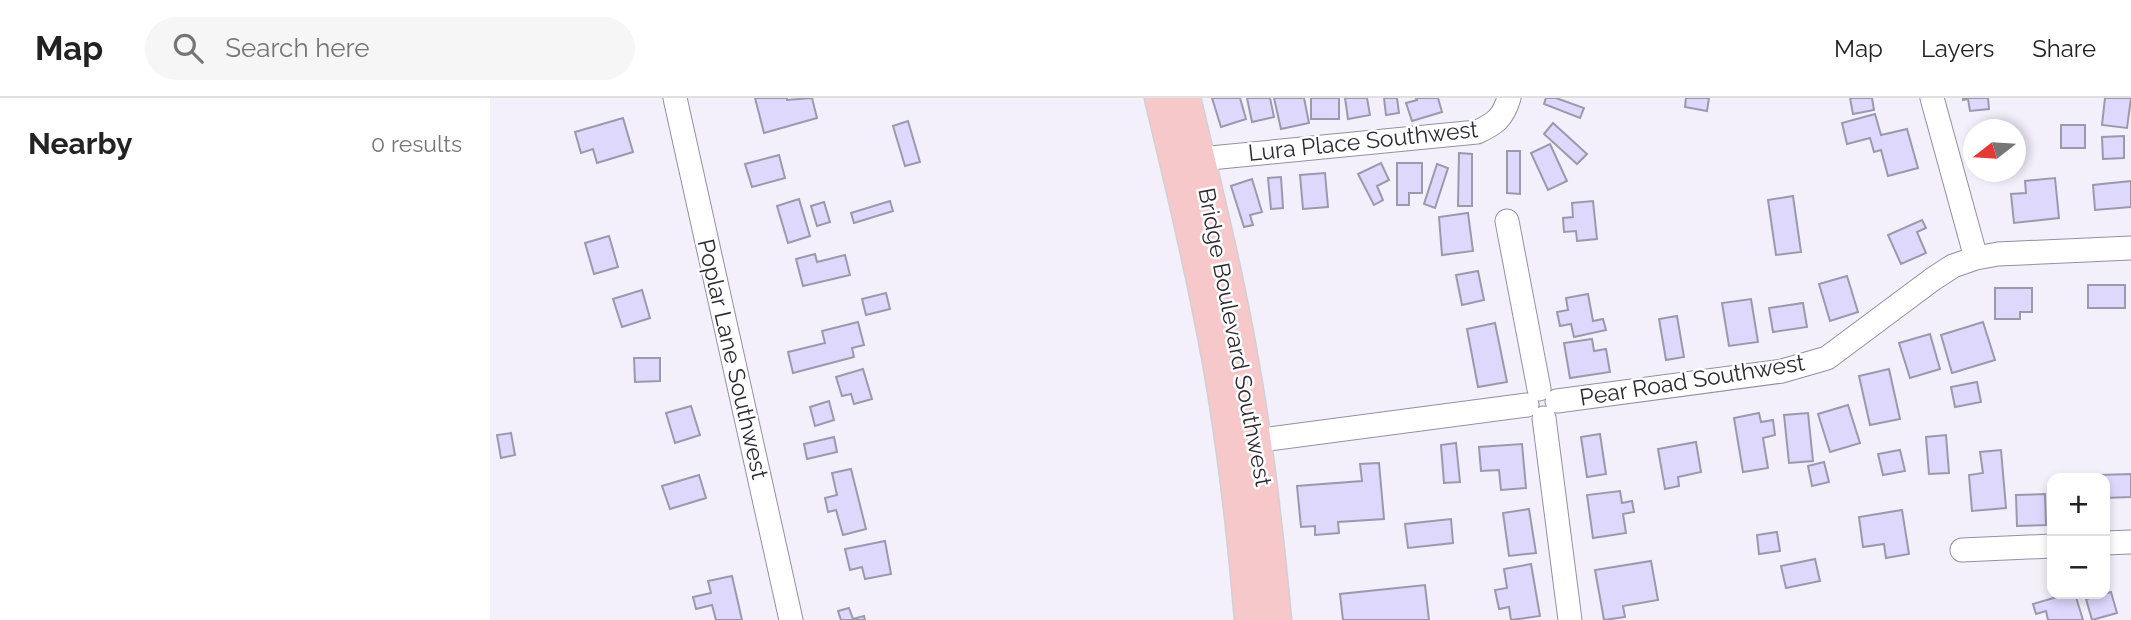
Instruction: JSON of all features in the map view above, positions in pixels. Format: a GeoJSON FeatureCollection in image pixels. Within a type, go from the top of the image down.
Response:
{"type":"FeatureCollection","features":[{"type":"Feature","properties":{"kind":"main road","name":"Bridge Boulevard Southwest"},"geometry":{"type":"LineString","coordinates":[[1159,98],[1194,247],[1217,364],[1264,495],[1276,620]]}},
{"type":"Feature","properties":{"kind":"main road","name":"Bridge Boulevard Southwest"},"geometry":{"type":"LineString","coordinates":[[1186,98],[1232,297],[1243,442],[1243,549],[1249,620]]}},
{"type":"Feature","properties":{"kind":"street","name":"Poplar Lane Southwest"},"geometry":{"type":"LineString","coordinates":[[675,98],[791,620]]}},
{"type":"Feature","properties":{"kind":"street","name":"Lura Place Southwest"},"geometry":{"type":"LineString","coordinates":[[1200,159],[1477,132],[1494,124],[1506,108],[1509,98]]}},
{"type":"Feature","properties":{"kind":"street"},"geometry":{"type":"LineString","coordinates":[[1932,98],[1976,258]]}},
{"type":"Feature","properties":{"kind":"street"},"geometry":{"type":"LineString","coordinates":[[1507,221],[1542,403],[1570,620]]}},
{"type":"Feature","properties":{"kind":"street","name":"Pear Road Southwest"},"geometry":{"type":"LineString","coordinates":[[1243,442],[1782,371],[1827,358],[1953,266],[1998,254],[2131,248]]}},
{"type":"Feature","properties":{"kind":"street"},"geometry":{"type":"LineString","coordinates":[[2110,543],[2131,542]]}},
{"type":"Feature","properties":{"kind":"street"},"geometry":{"type":"LineString","coordinates":[[1962,550],[2047,546]]}},
{"type":"Feature","properties":{"kind":"building"},"geometry":{"type":"Polygon","coordinates":[[[755,98],[812,98],[817,118],[764,133],[755,98]]]}},
{"type":"Feature","properties":{"kind":"building"},"geometry":{"type":"Polygon","coordinates":[[[1212,98],[1240,98],[1246,119],[1221,127],[1212,98]]]}},
{"type":"Feature","properties":{"kind":"building"},"geometry":{"type":"Polygon","coordinates":[[[1247,98],[1270,98],[1274,117],[1252,122],[1247,98]]]}},
{"type":"Feature","properties":{"kind":"building"},"geometry":{"type":"Polygon","coordinates":[[[1274,98],[1304,98],[1309,123],[1281,129],[1274,98]]]}},
{"type":"Feature","properties":{"kind":"building"},"geometry":{"type":"Polygon","coordinates":[[[1311,98],[1339,98],[1339,119],[1311,119],[1311,98]]]}},
{"type":"Feature","properties":{"kind":"building"},"geometry":{"type":"Polygon","coordinates":[[[1345,98],[1367,98],[1370,115],[1348,119],[1345,98]]]}},
{"type":"Feature","properties":{"kind":"building"},"geometry":{"type":"Polygon","coordinates":[[[1384,98],[1397,98],[1399,113],[1386,115],[1384,98]]]}},
{"type":"Feature","properties":{"kind":"building"},"geometry":{"type":"Polygon","coordinates":[[[1416,98],[1438,98],[1442,112],[1412,121],[1406,103],[1417,100],[1416,98]]]}},
{"type":"Feature","properties":{"kind":"building"},"geometry":{"type":"Polygon","coordinates":[[[1546,98],[1556,98],[1584,108],[1580,118],[1544,104],[1546,98]]]}},
{"type":"Feature","properties":{"kind":"building"},"geometry":{"type":"Polygon","coordinates":[[[1686,98],[1709,98],[1707,111],[1685,107],[1686,98]]]}},
{"type":"Feature","properties":{"kind":"building"},"geometry":{"type":"Polygon","coordinates":[[[1850,98],[1872,98],[1874,110],[1853,114],[1850,98]]]}},
{"type":"Feature","properties":{"kind":"building"},"geometry":{"type":"Polygon","coordinates":[[[1963,98],[1988,98],[1989,109],[1970,111],[1968,99],[1963,98]]]}},
{"type":"Feature","properties":{"kind":"building"},"geometry":{"type":"Polygon","coordinates":[[[2105,98],[2131,98],[2127,128],[2102,125],[2105,98]]]}},
{"type":"Feature","properties":{"kind":"building"},"geometry":{"type":"Polygon","coordinates":[[[1875,114],[1881,135],[1907,129],[1918,168],[1888,176],[1881,150],[1874,152],[1870,138],[1847,144],[1842,123],[1875,114]]]}},
{"type":"Feature","properties":{"kind":"building"},"geometry":{"type":"Polygon","coordinates":[[[623,118],[633,152],[597,163],[593,149],[581,153],[575,132],[623,118]]]}},
{"type":"Feature","properties":{"kind":"building"},"geometry":{"type":"Polygon","coordinates":[[[908,121],[920,162],[905,166],[893,126],[908,121]]]}},
{"type":"Feature","properties":{"kind":"building"},"geometry":{"type":"Polygon","coordinates":[[[1553,123],[1587,154],[1577,164],[1544,134],[1553,123]]]}},
{"type":"Feature","properties":{"kind":"building"},"geometry":{"type":"Polygon","coordinates":[[[2061,125],[2085,125],[2085,148],[2061,148],[2061,125]]]}},
{"type":"Feature","properties":{"kind":"building"},"geometry":{"type":"Polygon","coordinates":[[[2124,136],[2124,158],[2103,159],[2102,137],[2124,136]]]}},
{"type":"Feature","properties":{"kind":"building"},"geometry":{"type":"Polygon","coordinates":[[[1550,144],[1567,181],[1548,190],[1531,153],[1550,144]]]}},
{"type":"Feature","properties":{"kind":"building"},"geometry":{"type":"Polygon","coordinates":[[[1507,151],[1520,151],[1520,194],[1507,193],[1507,151]]]}},
{"type":"Feature","properties":{"kind":"building"},"geometry":{"type":"Polygon","coordinates":[[[1459,153],[1472,154],[1472,206],[1458,206],[1459,153]]]}},
{"type":"Feature","properties":{"kind":"building"},"geometry":{"type":"Polygon","coordinates":[[[779,155],[785,178],[752,187],[745,164],[779,155]]]}},
{"type":"Feature","properties":{"kind":"building"},"geometry":{"type":"Polygon","coordinates":[[[1381,163],[1389,180],[1377,186],[1383,200],[1374,205],[1358,174],[1381,163]]]}},
{"type":"Feature","properties":{"kind":"building"},"geometry":{"type":"Polygon","coordinates":[[[1397,163],[1422,163],[1422,193],[1409,193],[1409,205],[1397,205],[1397,163]]]}},
{"type":"Feature","properties":{"kind":"building"},"geometry":{"type":"Polygon","coordinates":[[[1437,164],[1448,168],[1435,208],[1424,204],[1437,164]]]}},
{"type":"Feature","properties":{"kind":"building"},"geometry":{"type":"Polygon","coordinates":[[[1325,173],[1328,207],[1303,209],[1300,175],[1325,173]]]}},
{"type":"Feature","properties":{"kind":"building"},"geometry":{"type":"Polygon","coordinates":[[[1281,177],[1283,208],[1271,209],[1268,178],[1281,177]]]}},
{"type":"Feature","properties":{"kind":"building"},"geometry":{"type":"Polygon","coordinates":[[[2055,178],[2059,218],[2014,223],[2011,194],[2026,193],[2026,181],[2055,178]]]}},
{"type":"Feature","properties":{"kind":"building"},"geometry":{"type":"Polygon","coordinates":[[[1252,179],[1262,212],[1250,215],[1253,225],[1244,227],[1231,186],[1252,179]]]}},
{"type":"Feature","properties":{"kind":"building"},"geometry":{"type":"Polygon","coordinates":[[[2131,181],[2131,207],[2095,210],[2093,185],[2131,181]]]}},
{"type":"Feature","properties":{"kind":"building"},"geometry":{"type":"Polygon","coordinates":[[[1793,196],[1801,252],[1776,255],[1768,200],[1793,196]]]}},
{"type":"Feature","properties":{"kind":"building"},"geometry":{"type":"Polygon","coordinates":[[[799,199],[810,236],[788,243],[777,206],[799,199]]]}},
{"type":"Feature","properties":{"kind":"building"},"geometry":{"type":"Polygon","coordinates":[[[890,201],[893,211],[854,223],[851,213],[890,201]]]}},
{"type":"Feature","properties":{"kind":"building"},"geometry":{"type":"Polygon","coordinates":[[[1593,201],[1597,239],[1577,241],[1576,231],[1564,232],[1563,218],[1573,217],[1572,203],[1593,201]]]}},
{"type":"Feature","properties":{"kind":"building"},"geometry":{"type":"Polygon","coordinates":[[[824,202],[830,222],[817,226],[811,206],[824,202]]]}},
{"type":"Feature","properties":{"kind":"building"},"geometry":{"type":"Polygon","coordinates":[[[1468,213],[1473,251],[1442,255],[1439,217],[1468,213]]]}},
{"type":"Feature","properties":{"kind":"building"},"geometry":{"type":"Polygon","coordinates":[[[1922,220],[1926,228],[1917,232],[1926,253],[1901,264],[1888,235],[1922,220]]]}},
{"type":"Feature","properties":{"kind":"building"},"geometry":{"type":"Polygon","coordinates":[[[609,236],[618,267],[594,274],[585,243],[609,236]]]}},
{"type":"Feature","properties":{"kind":"building"},"geometry":{"type":"Polygon","coordinates":[[[815,254],[817,262],[845,255],[850,275],[803,286],[796,259],[815,254]]]}},
{"type":"Feature","properties":{"kind":"building"},"geometry":{"type":"Polygon","coordinates":[[[1478,271],[1484,300],[1462,305],[1456,275],[1478,271]]]}},
{"type":"Feature","properties":{"kind":"building"},"geometry":{"type":"Polygon","coordinates":[[[1847,276],[1858,312],[1830,321],[1819,284],[1847,276]]]}},
{"type":"Feature","properties":{"kind":"building"},"geometry":{"type":"Polygon","coordinates":[[[2088,285],[2125,285],[2125,308],[2088,308],[2088,285]]]}},
{"type":"Feature","properties":{"kind":"building"},"geometry":{"type":"Polygon","coordinates":[[[1995,288],[2032,288],[2032,312],[2020,312],[2020,319],[1995,319],[1995,288]]]}},
{"type":"Feature","properties":{"kind":"building"},"geometry":{"type":"Polygon","coordinates":[[[642,290],[650,318],[622,327],[613,299],[642,290]]]}},
{"type":"Feature","properties":{"kind":"building"},"geometry":{"type":"Polygon","coordinates":[[[886,293],[890,309],[866,315],[862,299],[886,293]]]}},
{"type":"Feature","properties":{"kind":"building"},"geometry":{"type":"Polygon","coordinates":[[[1588,294],[1593,321],[1603,319],[1606,330],[1574,337],[1571,324],[1560,326],[1557,312],[1568,310],[1566,298],[1588,294]]]}},
{"type":"Feature","properties":{"kind":"building"},"geometry":{"type":"Polygon","coordinates":[[[1751,299],[1758,342],[1729,346],[1722,303],[1751,299]]]}},
{"type":"Feature","properties":{"kind":"building"},"geometry":{"type":"Polygon","coordinates":[[[1803,303],[1807,327],[1773,332],[1769,308],[1803,303]]]}},
{"type":"Feature","properties":{"kind":"building"},"geometry":{"type":"Polygon","coordinates":[[[1677,316],[1684,357],[1666,360],[1659,319],[1677,316]]]}},
{"type":"Feature","properties":{"kind":"building"},"geometry":{"type":"Polygon","coordinates":[[[858,322],[864,345],[852,348],[854,357],[793,373],[788,352],[825,343],[822,331],[858,322]]]}},
{"type":"Feature","properties":{"kind":"building"},"geometry":{"type":"Polygon","coordinates":[[[1983,322],[1995,360],[1952,373],[1941,335],[1983,322]]]}},
{"type":"Feature","properties":{"kind":"building"},"geometry":{"type":"Polygon","coordinates":[[[1495,323],[1507,382],[1478,387],[1467,329],[1495,323]]]}},
{"type":"Feature","properties":{"kind":"building"},"geometry":{"type":"Polygon","coordinates":[[[1930,334],[1940,369],[1910,378],[1899,343],[1930,334]]]}},
{"type":"Feature","properties":{"kind":"building"},"geometry":{"type":"Polygon","coordinates":[[[1592,339],[1594,351],[1606,349],[1610,372],[1570,378],[1564,343],[1592,339]]]}},
{"type":"Feature","properties":{"kind":"building"},"geometry":{"type":"Polygon","coordinates":[[[634,358],[660,358],[660,381],[635,382],[634,358]]]}},
{"type":"Feature","properties":{"kind":"building"},"geometry":{"type":"Polygon","coordinates":[[[863,369],[872,399],[854,404],[851,394],[842,396],[836,377],[863,369]]]}},
{"type":"Feature","properties":{"kind":"building"},"geometry":{"type":"Polygon","coordinates":[[[1889,369],[1900,419],[1870,425],[1859,376],[1889,369]]]}},
{"type":"Feature","properties":{"kind":"building"},"geometry":{"type":"Polygon","coordinates":[[[1977,382],[1981,402],[1955,407],[1951,387],[1977,382]]]}},
{"type":"Feature","properties":{"kind":"building"},"geometry":{"type":"Polygon","coordinates":[[[829,401],[834,420],[815,426],[810,407],[829,401]]]}},
{"type":"Feature","properties":{"kind":"building"},"geometry":{"type":"Polygon","coordinates":[[[1848,405],[1860,443],[1830,452],[1818,414],[1848,405]]]}},
{"type":"Feature","properties":{"kind":"building"},"geometry":{"type":"Polygon","coordinates":[[[691,406],[700,435],[675,443],[666,413],[691,406]]]}},
{"type":"Feature","properties":{"kind":"building"},"geometry":{"type":"Polygon","coordinates":[[[1759,413],[1761,422],[1773,420],[1775,435],[1763,438],[1768,468],[1743,472],[1734,418],[1759,413]]]}},
{"type":"Feature","properties":{"kind":"building"},"geometry":{"type":"Polygon","coordinates":[[[1808,413],[1813,461],[1789,463],[1784,415],[1808,413]]]}},
{"type":"Feature","properties":{"kind":"building"},"geometry":{"type":"Polygon","coordinates":[[[511,433],[515,455],[501,458],[497,435],[511,433]]]}},
{"type":"Feature","properties":{"kind":"building"},"geometry":{"type":"Polygon","coordinates":[[[1600,434],[1606,474],[1587,477],[1581,437],[1600,434]]]}},
{"type":"Feature","properties":{"kind":"building"},"geometry":{"type":"Polygon","coordinates":[[[1946,435],[1949,473],[1929,474],[1926,437],[1946,435]]]}},
{"type":"Feature","properties":{"kind":"building"},"geometry":{"type":"Polygon","coordinates":[[[834,437],[837,452],[807,459],[804,444],[834,437]]]}},
{"type":"Feature","properties":{"kind":"building"},"geometry":{"type":"Polygon","coordinates":[[[1696,442],[1701,472],[1678,477],[1679,486],[1665,489],[1658,449],[1696,442]]]}},
{"type":"Feature","properties":{"kind":"building"},"geometry":{"type":"Polygon","coordinates":[[[1456,443],[1460,482],[1444,483],[1441,445],[1456,443]]]}},
{"type":"Feature","properties":{"kind":"building"},"geometry":{"type":"Polygon","coordinates":[[[1522,444],[1526,488],[1501,490],[1499,470],[1481,471],[1479,447],[1522,444]]]}},
{"type":"Feature","properties":{"kind":"building"},"geometry":{"type":"Polygon","coordinates":[[[1900,450],[1905,471],[1883,475],[1878,454],[1900,450]]]}},
{"type":"Feature","properties":{"kind":"building"},"geometry":{"type":"Polygon","coordinates":[[[2001,450],[2006,508],[1972,511],[1969,475],[1983,473],[1980,452],[2001,450]]]}},
{"type":"Feature","properties":{"kind":"building"},"geometry":{"type":"Polygon","coordinates":[[[1824,462],[1829,482],[1812,486],[1808,466],[1824,462]]]}},
{"type":"Feature","properties":{"kind":"building"},"geometry":{"type":"Polygon","coordinates":[[[1379,463],[1384,519],[1338,522],[1339,533],[1315,535],[1315,526],[1301,527],[1297,486],[1362,481],[1360,464],[1379,463]]]}},
{"type":"Feature","properties":{"kind":"building"},"geometry":{"type":"Polygon","coordinates":[[[851,469],[866,529],[843,535],[836,510],[828,512],[825,498],[837,495],[832,473],[851,469]]]}},
{"type":"Feature","properties":{"kind":"building"},"geometry":{"type":"Polygon","coordinates":[[[2131,474],[2131,497],[2110,498],[2110,475],[2131,474]]]}},
{"type":"Feature","properties":{"kind":"building"},"geometry":{"type":"Polygon","coordinates":[[[699,475],[706,498],[670,509],[662,486],[699,475]]]}},
{"type":"Feature","properties":{"kind":"building"},"geometry":{"type":"Polygon","coordinates":[[[1620,491],[1622,503],[1632,501],[1634,512],[1623,514],[1626,533],[1593,538],[1587,495],[1620,491]]]}},
{"type":"Feature","properties":{"kind":"building"},"geometry":{"type":"Polygon","coordinates":[[[2045,494],[2046,525],[2017,526],[2016,495],[2045,494]]]}},
{"type":"Feature","properties":{"kind":"building"},"geometry":{"type":"Polygon","coordinates":[[[1529,509],[1536,553],[1509,556],[1503,513],[1529,509]]]}},
{"type":"Feature","properties":{"kind":"building"},"geometry":{"type":"Polygon","coordinates":[[[1902,510],[1909,554],[1886,558],[1884,544],[1863,547],[1859,517],[1902,510]]]}},
{"type":"Feature","properties":{"kind":"building"},"geometry":{"type":"Polygon","coordinates":[[[1451,519],[1453,543],[1408,548],[1405,524],[1451,519]]]}},
{"type":"Feature","properties":{"kind":"building"},"geometry":{"type":"Polygon","coordinates":[[[1777,532],[1780,551],[1759,554],[1757,535],[1777,532]]]}},
{"type":"Feature","properties":{"kind":"building"},"geometry":{"type":"Polygon","coordinates":[[[885,541],[891,574],[865,579],[862,567],[850,570],[845,549],[885,541]]]}},
{"type":"Feature","properties":{"kind":"building"},"geometry":{"type":"Polygon","coordinates":[[[1815,559],[1820,581],[1786,588],[1781,566],[1815,559]]]}},
{"type":"Feature","properties":{"kind":"building"},"geometry":{"type":"Polygon","coordinates":[[[1651,561],[1658,600],[1623,606],[1625,617],[1604,620],[1595,570],[1651,561]]]}},
{"type":"Feature","properties":{"kind":"building"},"geometry":{"type":"Polygon","coordinates":[[[1531,564],[1540,616],[1511,620],[1509,607],[1499,609],[1495,590],[1507,588],[1504,569],[1531,564]]]}},
{"type":"Feature","properties":{"kind":"building"},"geometry":{"type":"Polygon","coordinates":[[[732,576],[742,620],[716,620],[712,605],[696,609],[693,597],[711,593],[708,581],[732,576]]]}},
{"type":"Feature","properties":{"kind":"building"},"geometry":{"type":"Polygon","coordinates":[[[1425,585],[1429,620],[1343,620],[1340,594],[1425,585]]]}},
{"type":"Feature","properties":{"kind":"building"},"geometry":{"type":"Polygon","coordinates":[[[2110,592],[2117,613],[2092,620],[2086,599],[2110,599],[2110,592]]]}},
{"type":"Feature","properties":{"kind":"building"},"geometry":{"type":"Polygon","coordinates":[[[2050,599],[2077,599],[2083,620],[2048,620],[2046,611],[2036,614],[2033,604],[2050,599]]]}},
{"type":"Feature","properties":{"kind":"building"},"geometry":{"type":"Polygon","coordinates":[[[849,608],[853,619],[864,616],[865,620],[841,620],[838,611],[849,608]]]}}]}
